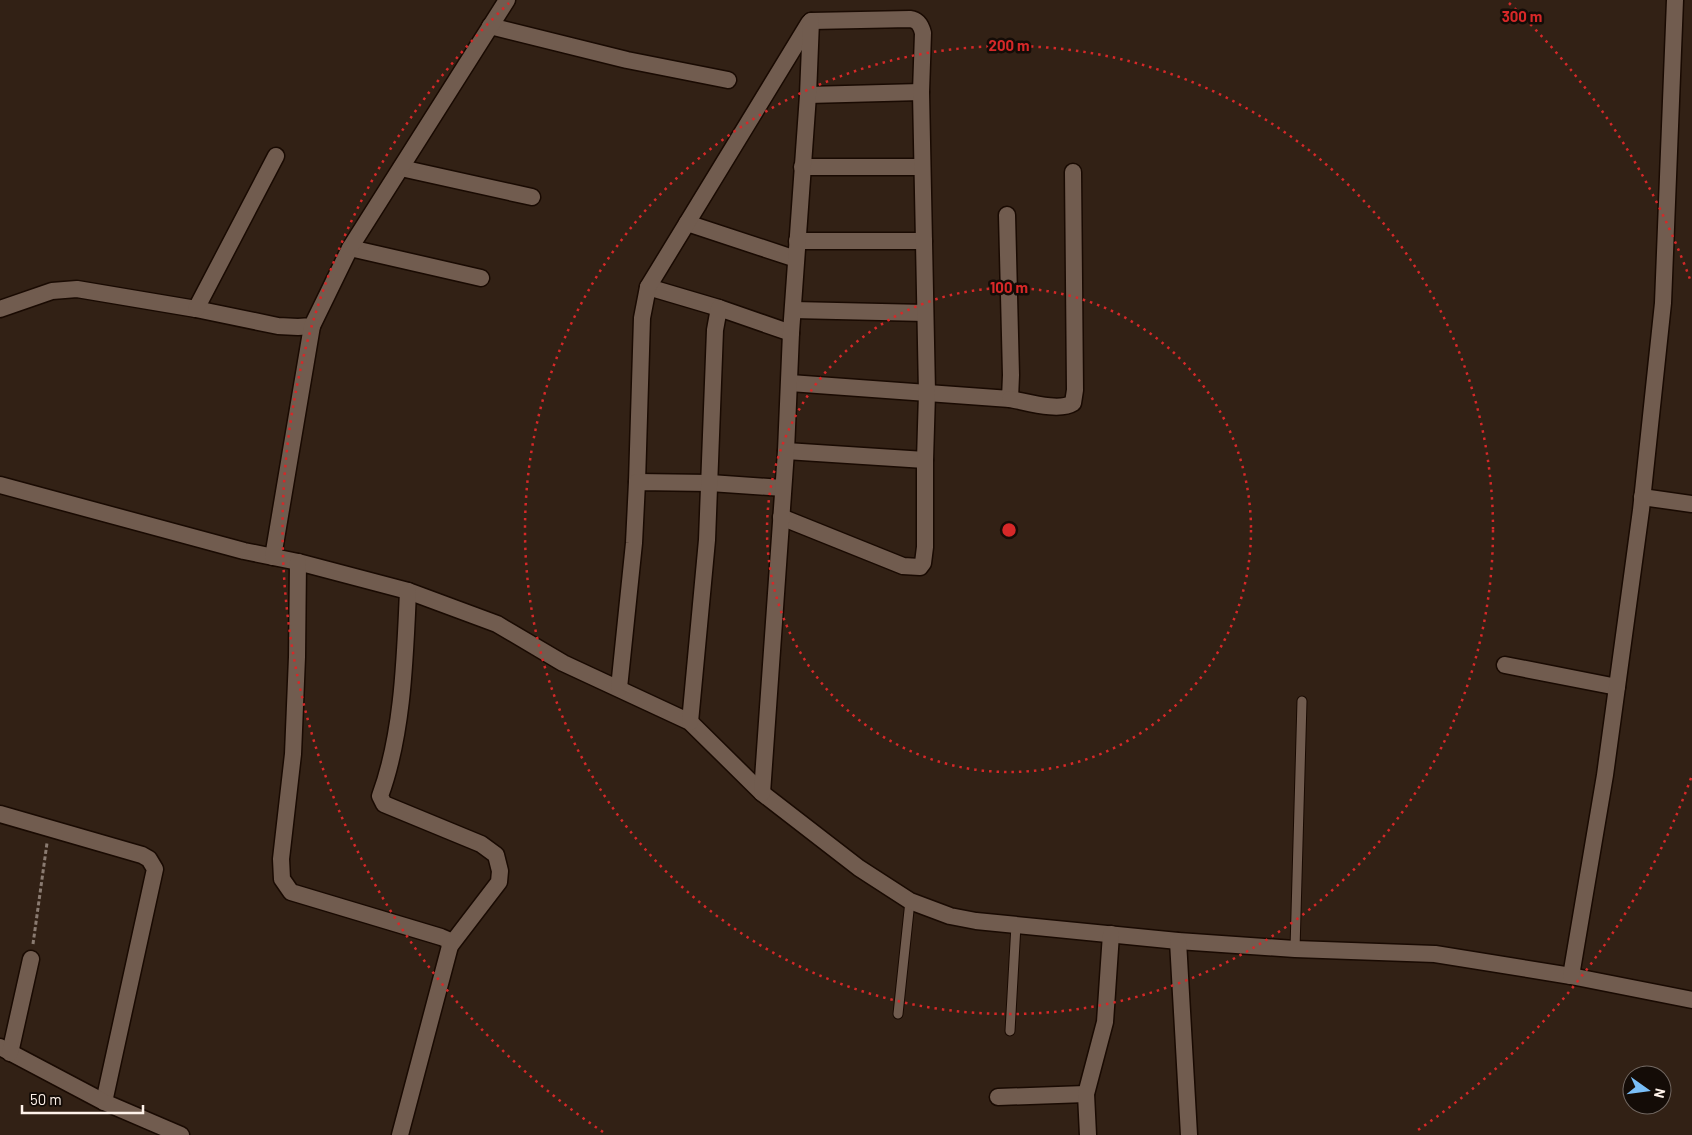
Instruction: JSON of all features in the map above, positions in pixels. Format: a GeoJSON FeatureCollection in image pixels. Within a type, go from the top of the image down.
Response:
{"type":"FeatureCollection","features":[{"type":"Feature","properties":{"kind":"street"},"geometry":{"type":"LineString","coordinates":[[273,557],[312,326],[350,248],[507,0]]}},
{"type":"Feature","properties":{"kind":"street"},"geometry":{"type":"LineString","coordinates":[[1571,976],[1605,775],[1642,497],[1663,302],[1675,0]]}},
{"type":"Feature","properties":{"kind":"street"},"geometry":{"type":"LineString","coordinates":[[781,517],[903,566],[920,567],[923,563],[925,547],[927,393],[920,92],[923,32],[920,24],[914,20],[811,21]]}},
{"type":"Feature","properties":{"kind":"street"},"geometry":{"type":"LineString","coordinates":[[762,793],[786,451],[791,333],[808,95],[811,21]]}},
{"type":"Feature","properties":{"kind":"street"},"geometry":{"type":"LineString","coordinates":[[619,688],[634,543],[642,318],[648,286],[811,21]]}},
{"type":"Feature","properties":{"kind":"street"},"geometry":{"type":"LineString","coordinates":[[490,26],[627,60],[728,80]]}},
{"type":"Feature","properties":{"kind":"street"},"geometry":{"type":"LineString","coordinates":[[808,95],[920,92]]}},
{"type":"Feature","properties":{"kind":"street"},"geometry":{"type":"LineString","coordinates":[[196,309],[276,156]]}},
{"type":"Feature","properties":{"kind":"street"},"geometry":{"type":"LineString","coordinates":[[802,167],[922,167]]}},
{"type":"Feature","properties":{"kind":"street"},"geometry":{"type":"LineString","coordinates":[[401,168],[532,197]]}},
{"type":"Feature","properties":{"kind":"street"},"geometry":{"type":"LineString","coordinates":[[790,384],[1010,399],[1054,407],[1069,405],[1073,402],[1075,390],[1073,172]]}},
{"type":"Feature","properties":{"kind":"street"},"geometry":{"type":"LineString","coordinates":[[1007,215],[1010,399]]}},
{"type":"Feature","properties":{"kind":"street"},"geometry":{"type":"LineString","coordinates":[[687,223],[796,259]]}},
{"type":"Feature","properties":{"kind":"street"},"geometry":{"type":"LineString","coordinates":[[797,241],[924,242]]}},
{"type":"Feature","properties":{"kind":"street"},"geometry":{"type":"LineString","coordinates":[[350,248],[481,278]]}},
{"type":"Feature","properties":{"kind":"street"},"geometry":{"type":"LineString","coordinates":[[648,286],[791,333]]}},
{"type":"Feature","properties":{"kind":"street"},"geometry":{"type":"LineString","coordinates":[[0,309],[52,292],[77,289],[196,309],[278,326],[312,326]]}},
{"type":"Feature","properties":{"kind":"street"},"geometry":{"type":"LineString","coordinates":[[690,722],[707,540],[716,330],[719,308]]}},
{"type":"Feature","properties":{"kind":"street"},"geometry":{"type":"LineString","coordinates":[[793,310],[925,313]]}},
{"type":"Feature","properties":{"kind":"street"},"geometry":{"type":"LineString","coordinates":[[786,451],[925,460]]}},
{"type":"Feature","properties":{"kind":"street"},"geometry":{"type":"LineString","coordinates":[[636,482],[710,483],[783,488]]}},
{"type":"Feature","properties":{"kind":"street"},"geometry":{"type":"LineString","coordinates":[[0,485],[244,551],[298,562],[408,591],[497,624],[563,663],[690,722],[762,793],[859,868],[910,900],[950,916],[976,921],[1178,941],[1295,949],[1434,954],[1571,976],[1692,1000]]}},
{"type":"Feature","properties":{"kind":"street"},"geometry":{"type":"LineString","coordinates":[[1642,497],[1692,504]]}},
{"type":"Feature","properties":{"kind":"street"},"geometry":{"type":"LineString","coordinates":[[298,562],[294,754],[281,859],[282,879],[291,892],[441,937],[448,940],[450,946]]}},
{"type":"Feature","properties":{"kind":"street"},"geometry":{"type":"LineString","coordinates":[[400,1135],[450,946],[499,882],[500,871],[496,855],[480,844],[391,808],[384,804],[380,796],[387,777],[396,739],[408,591]]}},
{"type":"Feature","properties":{"kind":"street"},"geometry":{"type":"LineString","coordinates":[[1505,665],[1617,687]]}},
{"type":"Feature","properties":{"kind":"street"},"geometry":{"type":"LineString","coordinates":[[0,814],[142,855],[149,859],[155,869],[104,1102]]}},
{"type":"Feature","properties":{"kind":"street"},"geometry":{"type":"LineString","coordinates":[[1088,1135],[1086,1094],[1105,1022],[1111,934]]}},
{"type":"Feature","properties":{"kind":"street"},"geometry":{"type":"LineString","coordinates":[[1178,941],[1189,1135]]}},
{"type":"Feature","properties":{"kind":"street"},"geometry":{"type":"LineString","coordinates":[[30,959],[5,1050],[104,1102],[181,1135]]}},
{"type":"Feature","properties":{"kind":"street"},"geometry":{"type":"LineString","coordinates":[[998,1097],[1086,1094]]}},
{"type":"Feature","properties":{"kind":"lane"},"geometry":{"type":"LineString","coordinates":[[1295,949],[1302,701]]}},
{"type":"Feature","properties":{"kind":"lane"},"geometry":{"type":"LineString","coordinates":[[898,1014],[910,900]]}},
{"type":"Feature","properties":{"kind":"lane"},"geometry":{"type":"LineString","coordinates":[[1010,1031],[1016,925]]}},
{"type":"Feature","properties":{"kind":"path"},"geometry":{"type":"LineString","coordinates":[[30,959],[50,828]]}}]}
